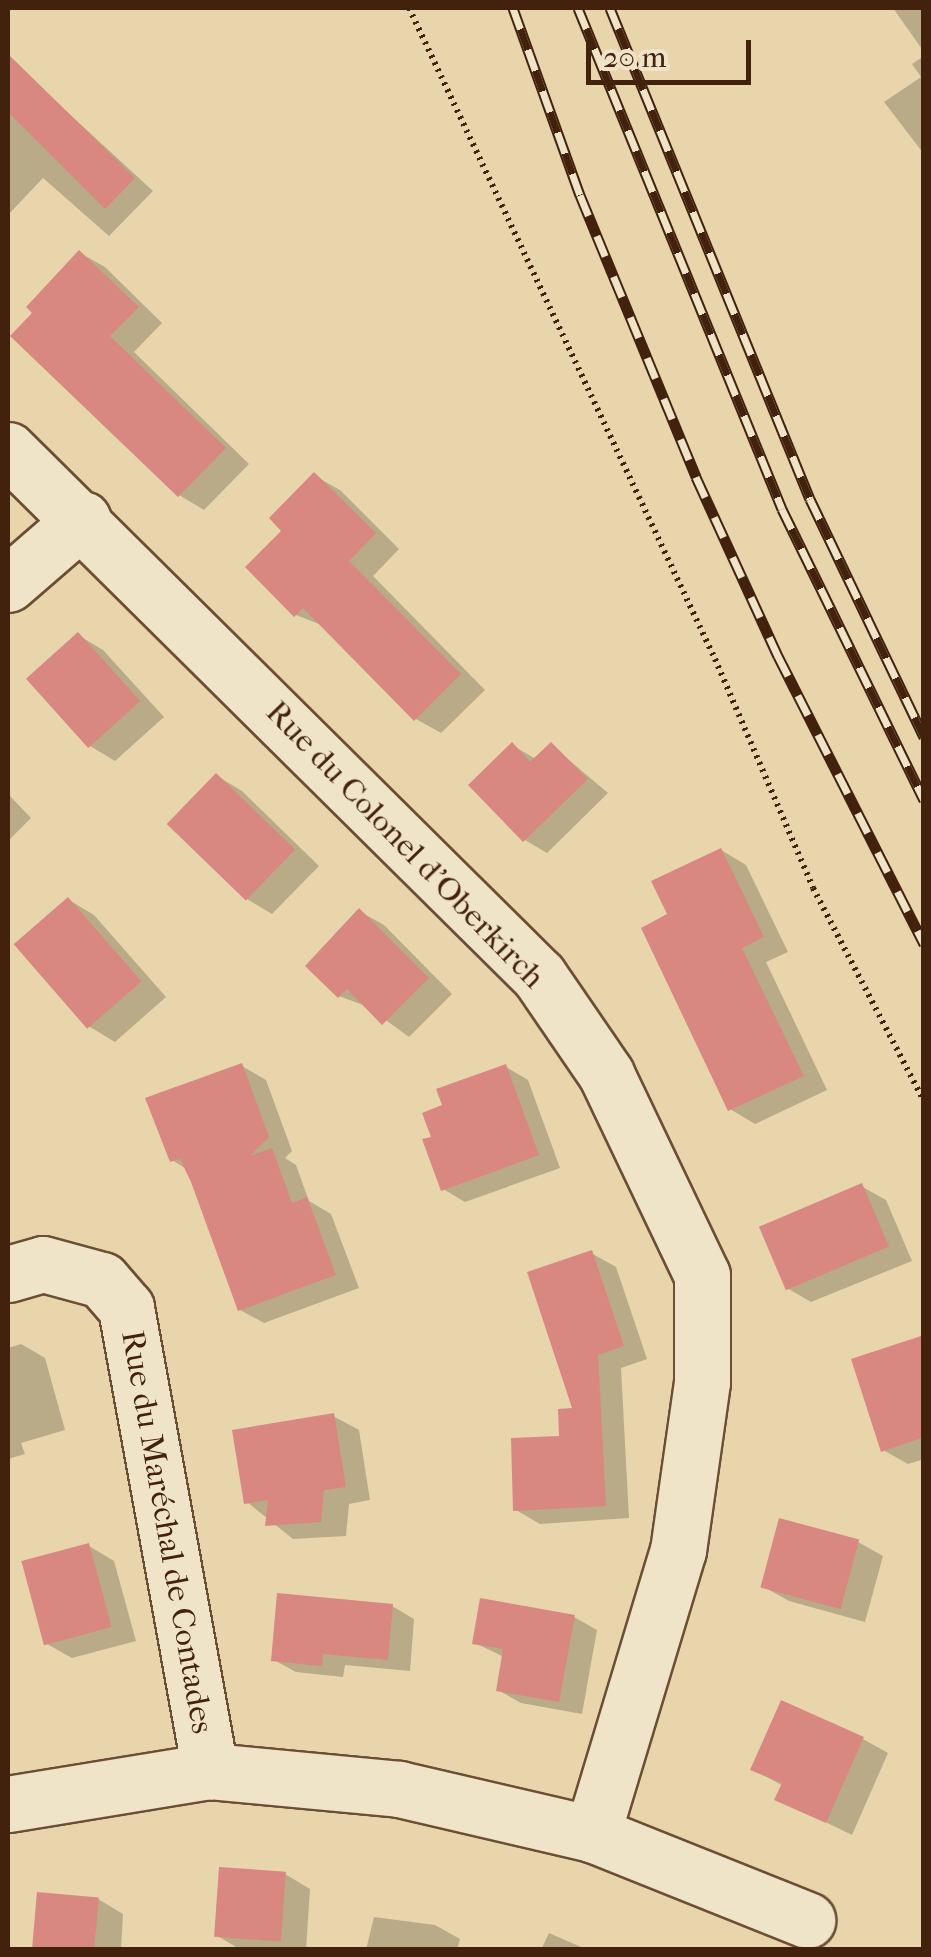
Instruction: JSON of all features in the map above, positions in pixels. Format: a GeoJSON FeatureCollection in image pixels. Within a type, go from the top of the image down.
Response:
{"type":"FeatureCollection","features":[{"type":"Feature","properties":{"kind":"street","name":"Rue du Colonel d'Oberkirch"},"geometry":{"type":"LineString","coordinates":[[8,450],[83,519],[539,976],[606,1074],[702,1275],[702,1382],[678,1550],[592,1834]]}},
{"type":"Feature","properties":{"kind":"street"},"geometry":{"type":"LineString","coordinates":[[8,584],[83,519]]}},
{"type":"Feature","properties":{"kind":"street","name":"Rue du Maréchal de Contades"},"geometry":{"type":"LineString","coordinates":[[8,1274],[43,1264],[102,1280],[126,1308],[210,1771]]}},
{"type":"Feature","properties":{"kind":"street"},"geometry":{"type":"LineString","coordinates":[[8,1804],[210,1771],[399,1789],[592,1834],[807,1920]]}},
{"type":"Feature","properties":{"kind":"path"},"geometry":{"type":"LineString","coordinates":[[409,8],[715,659],[813,888],[924,1101]]}},
{"type":"Feature","properties":{"kind":"building"},"geometry":{"type":"Polygon","coordinates":[[[8,54],[135,178],[105,209],[8,112],[8,54]]]}},
{"type":"Feature","properties":{"kind":"building"},"geometry":{"type":"Polygon","coordinates":[[[79,250],[139,307],[110,336],[226,448],[178,497],[10,336],[32,313],[26,307],[79,250]]]}},
{"type":"Feature","properties":{"kind":"building"},"geometry":{"type":"Polygon","coordinates":[[[314,472],[376,533],[349,561],[461,674],[414,721],[303,608],[294,617],[245,567],[281,531],[269,518],[314,472]]]}},
{"type":"Feature","properties":{"kind":"building"},"geometry":{"type":"Polygon","coordinates":[[[78,632],[140,701],[88,748],[26,679],[78,632]]]}},
{"type":"Feature","properties":{"kind":"building"},"geometry":{"type":"Polygon","coordinates":[[[512,742],[530,762],[551,742],[588,779],[523,842],[468,785],[512,742]]]}},
{"type":"Feature","properties":{"kind":"building"},"geometry":{"type":"Polygon","coordinates":[[[216,773],[295,849],[246,900],[167,824],[216,773]]]}},
{"type":"Feature","properties":{"kind":"building"},"geometry":{"type":"Polygon","coordinates":[[[721,848],[764,937],[742,948],[804,1076],[728,1111],[641,928],[667,914],[651,881],[721,848]]]}},
{"type":"Feature","properties":{"kind":"building"},"geometry":{"type":"Polygon","coordinates":[[[68,897],[141,982],[87,1029],[14,944],[68,897]]]}},
{"type":"Feature","properties":{"kind":"building"},"geometry":{"type":"Polygon","coordinates":[[[359,908],[429,978],[382,1025],[347,989],[338,998],[305,966],[359,908]]]}},
{"type":"Feature","properties":{"kind":"building"},"geometry":{"type":"Polygon","coordinates":[[[242,1063],[269,1137],[250,1156],[272,1148],[292,1203],[307,1197],[336,1275],[238,1311],[191,1182],[180,1159],[170,1162],[145,1098],[242,1063]]]}},
{"type":"Feature","properties":{"kind":"building"},"geometry":{"type":"Polygon","coordinates":[[[506,1064],[539,1155],[441,1191],[422,1139],[431,1137],[422,1113],[442,1105],[436,1089],[506,1064]]]}},
{"type":"Feature","properties":{"kind":"building"},"geometry":{"type":"Polygon","coordinates":[[[862,1183],[889,1247],[786,1290],[759,1227],[862,1183]]]}},
{"type":"Feature","properties":{"kind":"building"},"geometry":{"type":"Polygon","coordinates":[[[592,1250],[624,1346],[598,1355],[606,1506],[513,1511],[511,1438],[559,1436],[558,1409],[572,1408],[527,1272],[592,1250]]]}},
{"type":"Feature","properties":{"kind":"building"},"geometry":{"type":"Polygon","coordinates":[[[924,1335],[924,1437],[881,1452],[851,1359],[924,1335]]]}},
{"type":"Feature","properties":{"kind":"building"},"geometry":{"type":"Polygon","coordinates":[[[334,1413],[346,1487],[324,1490],[321,1522],[265,1526],[268,1500],[244,1504],[232,1430],[334,1413]]]}},
{"type":"Feature","properties":{"kind":"building"},"geometry":{"type":"Polygon","coordinates":[[[779,1518],[859,1539],[841,1609],[760,1588],[779,1518]]]}},
{"type":"Feature","properties":{"kind":"building"},"geometry":{"type":"Polygon","coordinates":[[[89,1543],[112,1627],[44,1645],[21,1561],[89,1543]]]}},
{"type":"Feature","properties":{"kind":"building"},"geometry":{"type":"Polygon","coordinates":[[[277,1593],[393,1604],[388,1660],[323,1654],[322,1666],[271,1661],[277,1593]]]}},
{"type":"Feature","properties":{"kind":"building"},"geometry":{"type":"Polygon","coordinates":[[[480,1598],[575,1615],[559,1702],[496,1691],[503,1649],[472,1644],[480,1598]]]}},
{"type":"Feature","properties":{"kind":"building"},"geometry":{"type":"Polygon","coordinates":[[[781,1700],[864,1737],[826,1823],[774,1800],[782,1783],[750,1770],[781,1700]]]}},
{"type":"Feature","properties":{"kind":"building"},"geometry":{"type":"Polygon","coordinates":[[[219,1867],[286,1872],[281,1942],[214,1937],[219,1867]]]}},
{"type":"Feature","properties":{"kind":"building"},"geometry":{"type":"Polygon","coordinates":[[[37,1892],[99,1897],[94,1950],[32,1950],[37,1892]]]}},
{"type":"Feature","properties":{"kind":"railway"},"geometry":{"type":"LineString","coordinates":[[513,8],[580,195],[696,477],[778,656],[924,944]]}},
{"type":"Feature","properties":{"kind":"railway"},"geometry":{"type":"LineString","coordinates":[[578,8],[782,509],[924,800]]}},
{"type":"Feature","properties":{"kind":"railway"},"geometry":{"type":"LineString","coordinates":[[610,8],[810,499],[924,737]]}}]}
